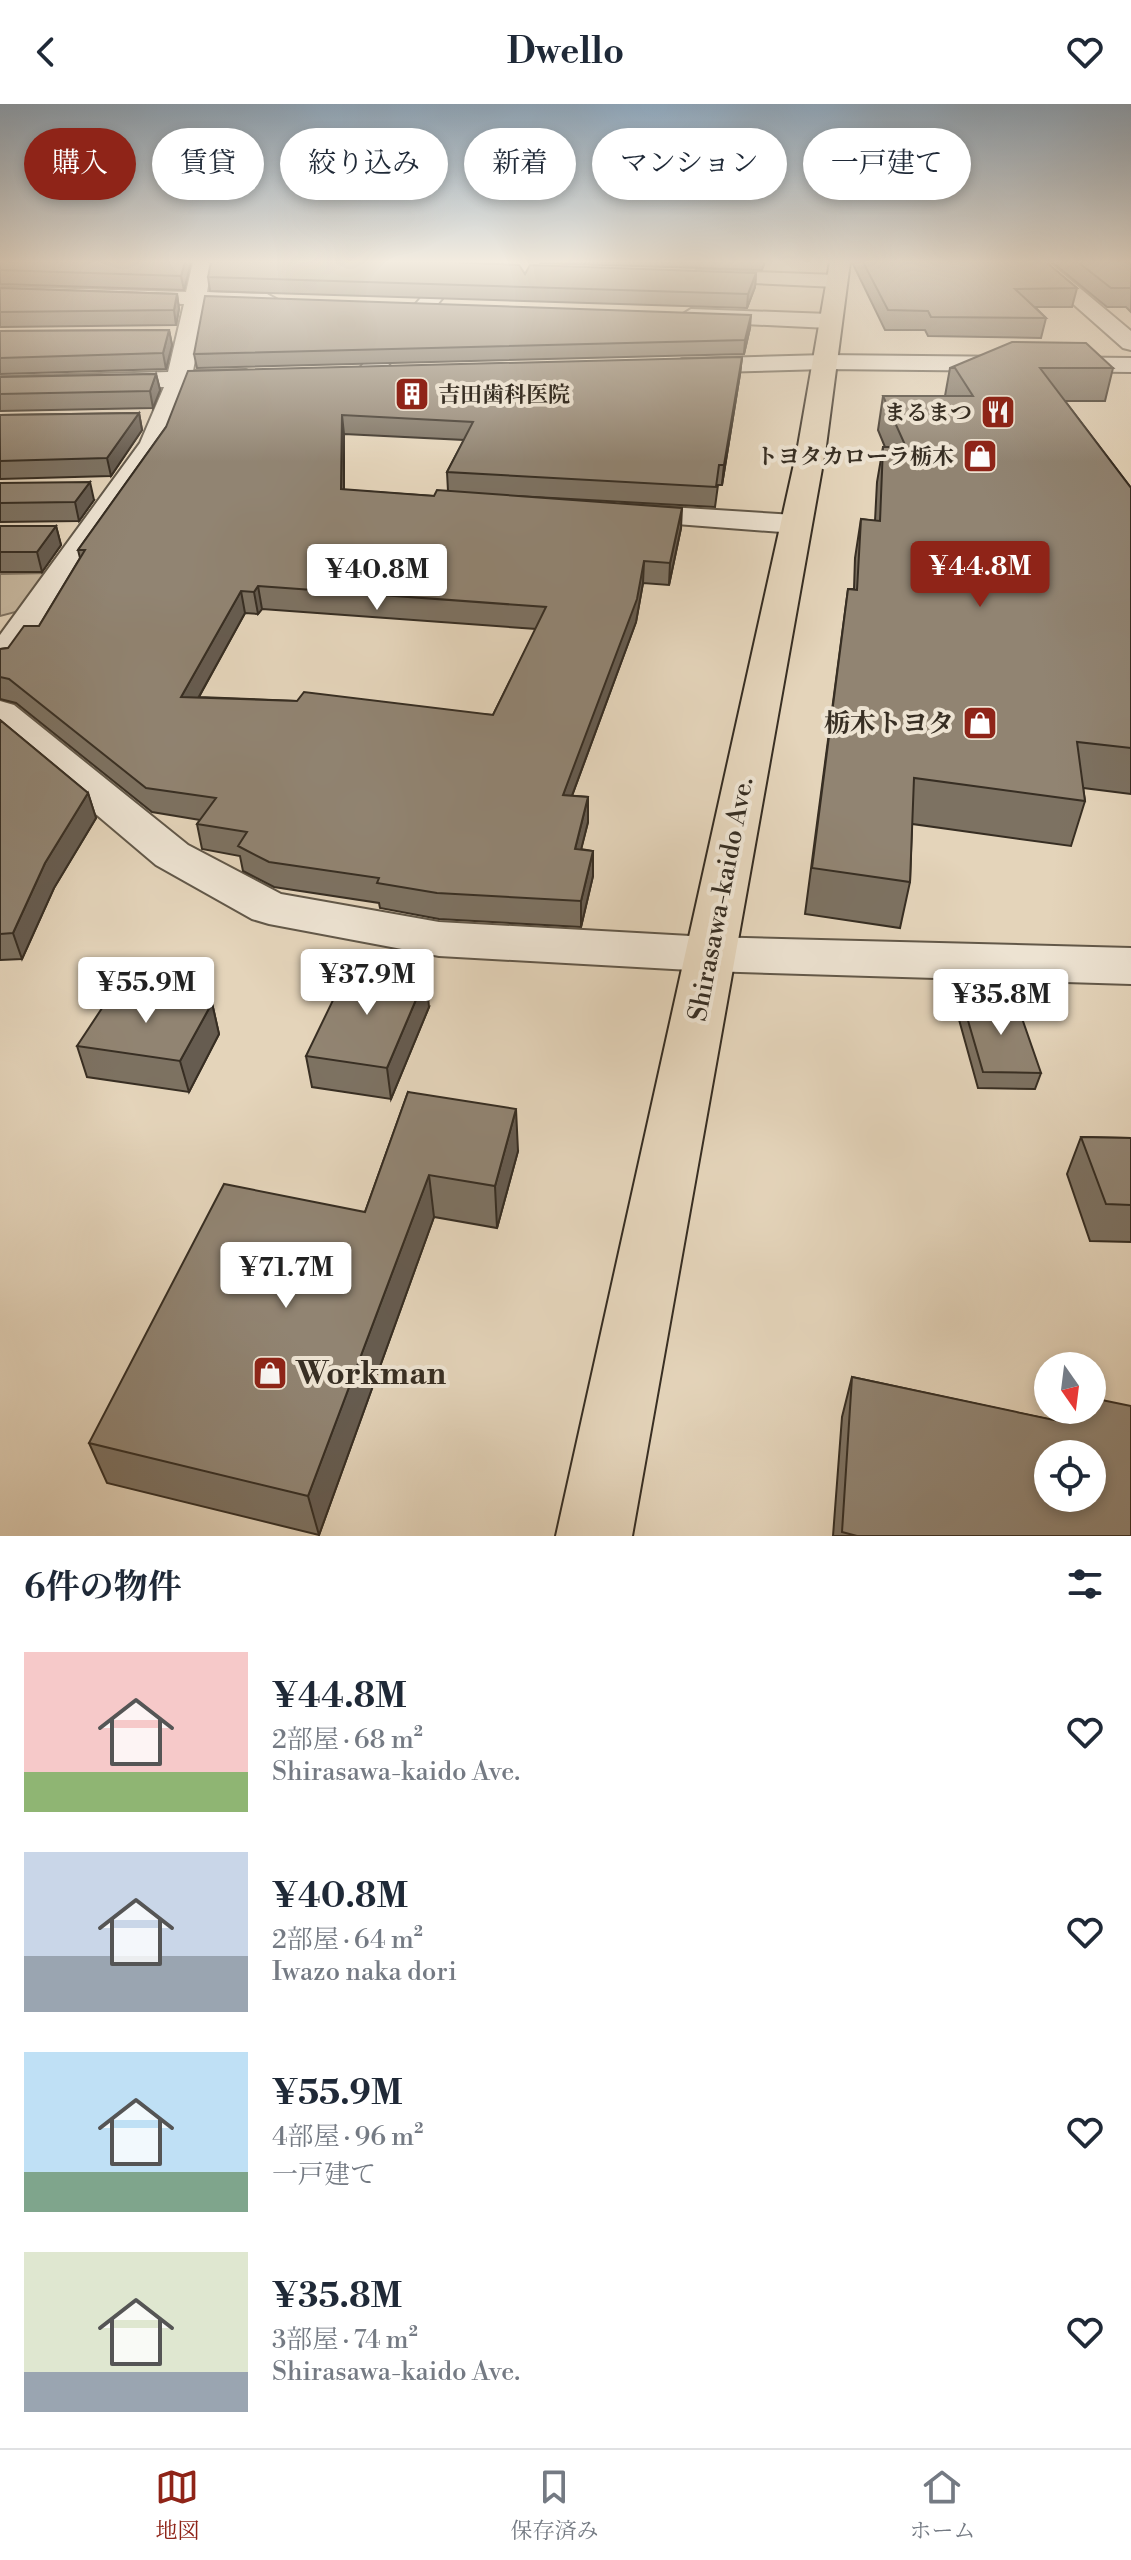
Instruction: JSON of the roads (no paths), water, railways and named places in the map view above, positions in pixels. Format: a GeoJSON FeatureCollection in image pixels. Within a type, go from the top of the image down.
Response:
{"type":"FeatureCollection","features":[{"type":"Feature","properties":{"kind":"main road","name":"Shirasawa-kaido Ave."},"geometry":{"type":"LineString","coordinates":[[594,1536],[795,524],[829,329]]}},
{"type":"Feature","properties":{"kind":"street"},"geometry":{"type":"LineString","coordinates":[[0,661],[13,624],[75,533],[122,488],[166,419],[181,379],[191,329]]}},
{"type":"Feature","properties":{"kind":"street"},"geometry":{"type":"LineString","coordinates":[[368,374],[408,329]]}},
{"type":"Feature","properties":{"kind":"street"},"geometry":{"type":"LineString","coordinates":[[752,329],[827,342],[1131,365]]}},
{"type":"Feature","properties":{"kind":"street"},"geometry":{"type":"LineString","coordinates":[[1115,329],[1131,343]]}},
{"type":"Feature","properties":{"kind":"street"},"geometry":{"type":"LineString","coordinates":[[158,336],[190,335]]}},
{"type":"Feature","properties":{"kind":"street"},"geometry":{"type":"LineString","coordinates":[[651,367],[827,342]]}},
{"type":"Feature","properties":{"kind":"street"},"geometry":{"type":"LineString","coordinates":[[337,375],[399,373]]}},
{"type":"Feature","properties":{"kind":"street"},"geometry":{"type":"LineString","coordinates":[[0,384],[274,376]]}},
{"type":"Feature","properties":{"kind":"street"},"geometry":{"type":"LineString","coordinates":[[136,420],[166,419]]}},
{"type":"Feature","properties":{"kind":"street"},"geometry":{"type":"LineString","coordinates":[[91,489],[122,488]]}},
{"type":"Feature","properties":{"kind":"street"},"geometry":{"type":"LineString","coordinates":[[592,511],[795,524]]}},
{"type":"Feature","properties":{"kind":"street"},"geometry":{"type":"LineString","coordinates":[[0,713],[172,855],[269,908],[439,939],[708,954],[1131,966]]}},
{"type":"Feature","properties":{"kind":"place","name":"吉田歯科医院"},"geometry":{"type":"Point","coordinates":[412,394]}},
{"type":"Feature","properties":{"kind":"place","name":"まるまつ"},"geometry":{"type":"Point","coordinates":[998,412]}},
{"type":"Feature","properties":{"kind":"place","name":"トヨタカローラ栃木"},"geometry":{"type":"Point","coordinates":[980,456]}},
{"type":"Feature","properties":{"kind":"place","name":"栃木トヨタ"},"geometry":{"type":"Point","coordinates":[980,723]}},
{"type":"Feature","properties":{"kind":"place","name":"Workman"},"geometry":{"type":"Point","coordinates":[270,1373]}}]}
